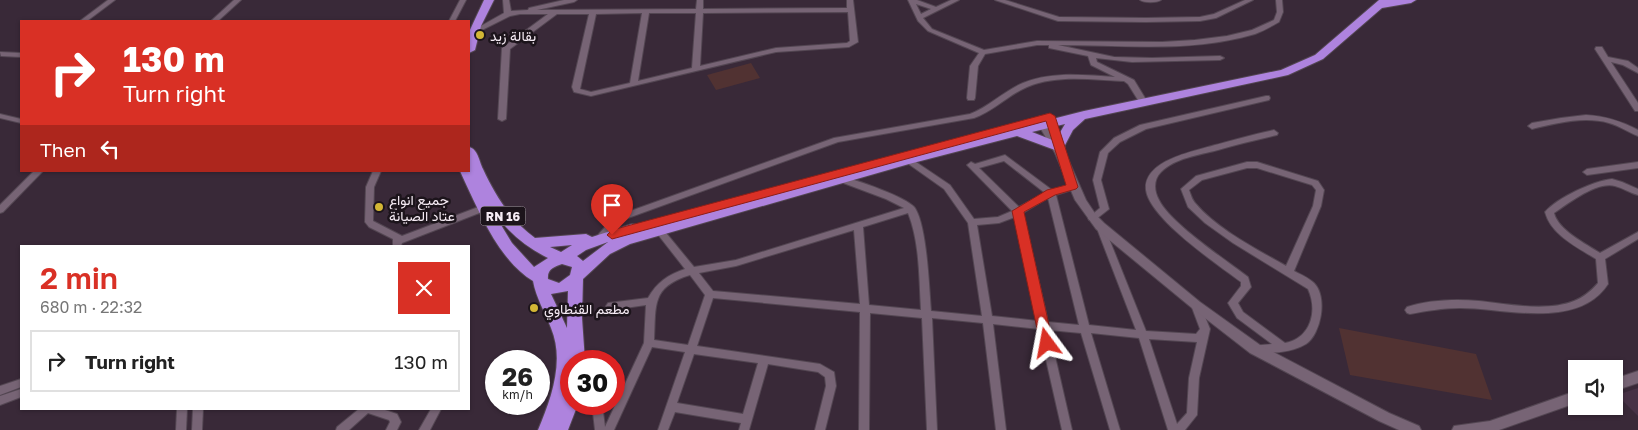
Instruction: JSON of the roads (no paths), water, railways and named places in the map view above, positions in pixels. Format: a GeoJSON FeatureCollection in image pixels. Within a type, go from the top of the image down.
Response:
{"type":"FeatureCollection","features":[{"type":"Feature","properties":{"kind":"highway"},"geometry":{"type":"LineString","coordinates":[[470,43],[479,0]]}},
{"type":"Feature","properties":{"kind":"highway"},"geometry":{"type":"LineString","coordinates":[[472,28],[488,0]]}},
{"type":"Feature","properties":{"kind":"highway"},"geometry":{"type":"LineString","coordinates":[[531,243],[558,243],[601,237],[1046,121],[1141,98],[1241,79],[1286,64],[1311,52],[1378,2],[1412,0]]}},
{"type":"Feature","properties":{"kind":"highway"},"geometry":{"type":"LineString","coordinates":[[540,280],[547,287],[559,288],[578,275],[614,244],[907,160],[1018,131],[1046,121],[1284,74],[1319,57],[1378,2]]}},
{"type":"Feature","properties":{"kind":"highway"},"geometry":{"type":"LineString","coordinates":[[1018,131],[1058,147],[1068,128],[1084,115]]}},
{"type":"Feature","properties":{"kind":"highway","name":"RN 16"},"geometry":{"type":"LineString","coordinates":[[470,153],[508,224],[531,243],[562,258]]}},
{"type":"Feature","properties":{"kind":"highway","name":"RN 16"},"geometry":{"type":"LineString","coordinates":[[466,172],[484,208],[512,253],[530,274],[540,280]]}},
{"type":"Feature","properties":{"kind":"highway"},"geometry":{"type":"LineString","coordinates":[[572,350],[542,295],[540,280],[545,265],[562,258],[574,248],[601,237]]}},
{"type":"Feature","properties":{"kind":"highway"},"geometry":{"type":"LineString","coordinates":[[562,258],[576,262],[578,275],[575,350]]}},
{"type":"Feature","properties":{"kind":"highway"},"geometry":{"type":"LineString","coordinates":[[546,430],[560,391]]}},
{"type":"Feature","properties":{"kind":"highway"},"geometry":{"type":"LineString","coordinates":[[560,430],[565,415]]}},
{"type":"Feature","properties":{"kind":"street"},"geometry":{"type":"LineString","coordinates":[[84,20],[112,0]]}},
{"type":"Feature","properties":{"kind":"street"},"geometry":{"type":"LineString","coordinates":[[215,20],[238,0]]}},
{"type":"Feature","properties":{"kind":"street"},"geometry":{"type":"LineString","coordinates":[[453,20],[463,0]]}},
{"type":"Feature","properties":{"kind":"street"},"geometry":{"type":"LineString","coordinates":[[506,0],[508,14]]}},
{"type":"Feature","properties":{"kind":"street"},"geometry":{"type":"LineString","coordinates":[[472,28],[508,14],[574,0]]}},
{"type":"Feature","properties":{"kind":"street"},"geometry":{"type":"LineString","coordinates":[[696,70],[700,0]]}},
{"type":"Feature","properties":{"kind":"street"},"geometry":{"type":"LineString","coordinates":[[593,12],[577,90],[591,94],[776,50],[852,44],[854,38],[850,0]]}},
{"type":"Feature","properties":{"kind":"street"},"geometry":{"type":"LineString","coordinates":[[911,0],[936,9]]}},
{"type":"Feature","properties":{"kind":"street"},"geometry":{"type":"LineString","coordinates":[[911,0],[924,26],[983,52],[1037,43],[1169,43],[1234,37],[1254,32],[1277,21],[1280,12],[1279,0]]}},
{"type":"Feature","properties":{"kind":"street"},"geometry":{"type":"LineString","coordinates":[[920,16],[956,0]]}},
{"type":"Feature","properties":{"kind":"street"},"geometry":{"type":"LineString","coordinates":[[998,0],[1047,16],[1068,20],[1200,19],[1216,16],[1250,0]]}},
{"type":"Feature","properties":{"kind":"street"},"geometry":{"type":"LineString","coordinates":[[1143,0],[1158,0]]}},
{"type":"Feature","properties":{"kind":"street"},"geometry":{"type":"LineString","coordinates":[[520,12],[699,13],[852,10]]}},
{"type":"Feature","properties":{"kind":"street"},"geometry":{"type":"LineString","coordinates":[[634,83],[646,12]]}},
{"type":"Feature","properties":{"kind":"street"},"geometry":{"type":"LineString","coordinates":[[502,119],[506,48],[554,13]]}},
{"type":"Feature","properties":{"kind":"street"},"geometry":{"type":"LineString","coordinates":[[1037,43],[1091,54],[1094,57],[1121,59],[1220,58]]}},
{"type":"Feature","properties":{"kind":"street"},"geometry":{"type":"LineString","coordinates":[[1598,49],[1638,109]]}},
{"type":"Feature","properties":{"kind":"street"},"geometry":{"type":"LineString","coordinates":[[971,98],[974,66],[983,52]]}},
{"type":"Feature","properties":{"kind":"street"},"geometry":{"type":"LineString","coordinates":[[1,54],[20,55]]}},
{"type":"Feature","properties":{"kind":"street"},"geometry":{"type":"LineString","coordinates":[[1091,54],[1090,58],[1094,62],[1126,79],[1141,98]]}},
{"type":"Feature","properties":{"kind":"street"},"geometry":{"type":"LineString","coordinates":[[1605,59],[1625,62],[1638,71]]}},
{"type":"Feature","properties":{"kind":"street"},"geometry":{"type":"LineString","coordinates":[[601,237],[616,220],[625,216],[837,140],[954,121],[986,110],[1026,85],[1043,80],[1126,79]]}},
{"type":"Feature","properties":{"kind":"street"},"geometry":{"type":"LineString","coordinates":[[1096,222],[1105,209],[1097,180],[1104,152],[1117,140],[1143,127],[1266,98]]}},
{"type":"Feature","properties":{"kind":"street"},"geometry":{"type":"LineString","coordinates":[[0,116],[20,121]]}},
{"type":"Feature","properties":{"kind":"street"},"geometry":{"type":"LineString","coordinates":[[1532,126],[1592,116],[1618,122],[1638,133]]}},
{"type":"Feature","properties":{"kind":"street"},"geometry":{"type":"LineString","coordinates":[[1046,121],[1058,147],[1072,187],[1096,222],[1144,336],[1173,430]]}},
{"type":"Feature","properties":{"kind":"street"},"geometry":{"type":"LineString","coordinates":[[1274,133],[1254,136],[1173,159],[1155,175],[1151,186],[1154,201],[1165,215],[1245,280],[1246,287],[1233,303],[1240,315],[1284,348]]}},
{"type":"Feature","properties":{"kind":"street"},"geometry":{"type":"LineString","coordinates":[[1067,430],[1042,326],[1018,211],[972,166],[1005,158],[1051,193],[1086,330],[1115,430]]}},
{"type":"Feature","properties":{"kind":"street"},"geometry":{"type":"LineString","coordinates":[[907,160],[947,187],[972,222],[984,293],[986,321],[1002,430]]}},
{"type":"Feature","properties":{"kind":"street"},"geometry":{"type":"LineString","coordinates":[[1255,349],[1293,347],[1309,336],[1316,325],[1315,292],[1311,286],[1230,236],[1194,209],[1187,196],[1186,189],[1189,185],[1199,178],[1234,167],[1257,165],[1316,183],[1320,190],[1317,206],[1289,271]]}},
{"type":"Feature","properties":{"kind":"street"},"geometry":{"type":"LineString","coordinates":[[1587,172],[1638,165]]}},
{"type":"Feature","properties":{"kind":"street"},"geometry":{"type":"LineString","coordinates":[[0,210],[38,172]]}},
{"type":"Feature","properties":{"kind":"street"},"geometry":{"type":"LineString","coordinates":[[377,172],[370,188],[369,222],[375,227],[395,235],[398,244],[484,208]]}},
{"type":"Feature","properties":{"kind":"street"},"geometry":{"type":"LineString","coordinates":[[841,179],[910,208],[916,218],[926,316],[932,430]]}},
{"type":"Feature","properties":{"kind":"street"},"geometry":{"type":"LineString","coordinates":[[1410,310],[1461,304],[1532,311],[1558,308],[1594,296],[1603,284],[1600,257],[1560,230],[1551,221],[1549,212],[1581,191],[1608,183],[1619,184],[1638,192]]}},
{"type":"Feature","properties":{"kind":"street"},"geometry":{"type":"LineString","coordinates":[[972,222],[999,220],[1010,216],[1051,193],[1072,187]]}},
{"type":"Feature","properties":{"kind":"street"},"geometry":{"type":"LineString","coordinates":[[609,430],[649,343],[651,302],[662,284],[669,278],[691,271],[709,270],[736,263],[910,208]]}},
{"type":"Feature","properties":{"kind":"street"},"geometry":{"type":"LineString","coordinates":[[1096,222],[1196,305],[1255,349],[1384,417],[1414,430]]}},
{"type":"Feature","properties":{"kind":"street"},"geometry":{"type":"LineString","coordinates":[[858,226],[865,310],[864,430]]}},
{"type":"Feature","properties":{"kind":"street"},"geometry":{"type":"LineString","coordinates":[[659,230],[710,294],[1144,336],[1192,339],[1199,338],[1205,329]]}},
{"type":"Feature","properties":{"kind":"street"},"geometry":{"type":"LineString","coordinates":[[1600,257],[1638,234]]}},
{"type":"Feature","properties":{"kind":"street"},"geometry":{"type":"LineString","coordinates":[[663,430],[710,294]]}},
{"type":"Feature","properties":{"kind":"street"},"geometry":{"type":"LineString","coordinates":[[611,306],[651,302]]}},
{"type":"Feature","properties":{"kind":"street"},"geometry":{"type":"LineString","coordinates":[[1178,430],[1192,415],[1194,378],[1205,329],[1196,305]]}},
{"type":"Feature","properties":{"kind":"street"},"geometry":{"type":"LineString","coordinates":[[649,343],[811,366],[826,371],[830,375],[831,386],[820,430]]}},
{"type":"Feature","properties":{"kind":"street"},"geometry":{"type":"LineString","coordinates":[[744,430],[764,359]]}},
{"type":"Feature","properties":{"kind":"street"},"geometry":{"type":"LineString","coordinates":[[1623,382],[1638,377]]}},
{"type":"Feature","properties":{"kind":"street"},"geometry":{"type":"LineString","coordinates":[[0,391],[20,384]]}},
{"type":"Feature","properties":{"kind":"street"},"geometry":{"type":"LineString","coordinates":[[0,401],[20,393]]}},
{"type":"Feature","properties":{"kind":"street"},"geometry":{"type":"LineString","coordinates":[[1459,430],[1490,427],[1568,400]]}},
{"type":"Feature","properties":{"kind":"street"},"geometry":{"type":"LineString","coordinates":[[671,407],[747,419]]}},
{"type":"Feature","properties":{"kind":"street"},"geometry":{"type":"LineString","coordinates":[[181,430],[182,410]]}},
{"type":"Feature","properties":{"kind":"street"},"geometry":{"type":"LineString","coordinates":[[197,430],[198,410]]}},
{"type":"Feature","properties":{"kind":"street"},"geometry":{"type":"LineString","coordinates":[[341,430],[367,410]]}},
{"type":"Feature","properties":{"kind":"street"},"geometry":{"type":"LineString","coordinates":[[371,410],[393,417],[396,422],[392,430]]}},
{"type":"Feature","properties":{"kind":"street"},"geometry":{"type":"LineString","coordinates":[[424,430],[435,410]]}},
{"type":"Feature","properties":{"kind":"street"},"geometry":{"type":"LineString","coordinates":[[598,415],[600,430]]}},
{"type":"Feature","properties":{"kind":"place","name":"بقالة زيد"},"geometry":{"type":"Point","coordinates":[480,35]}},
{"type":"Feature","properties":{"kind":"place","name":"جميع انواع عتاد الصيانة"},"geometry":{"type":"Point","coordinates":[379,207]}},
{"type":"Feature","properties":{"kind":"place","name":"مطعم القنطاوي"},"geometry":{"type":"Point","coordinates":[534,308]}}]}
